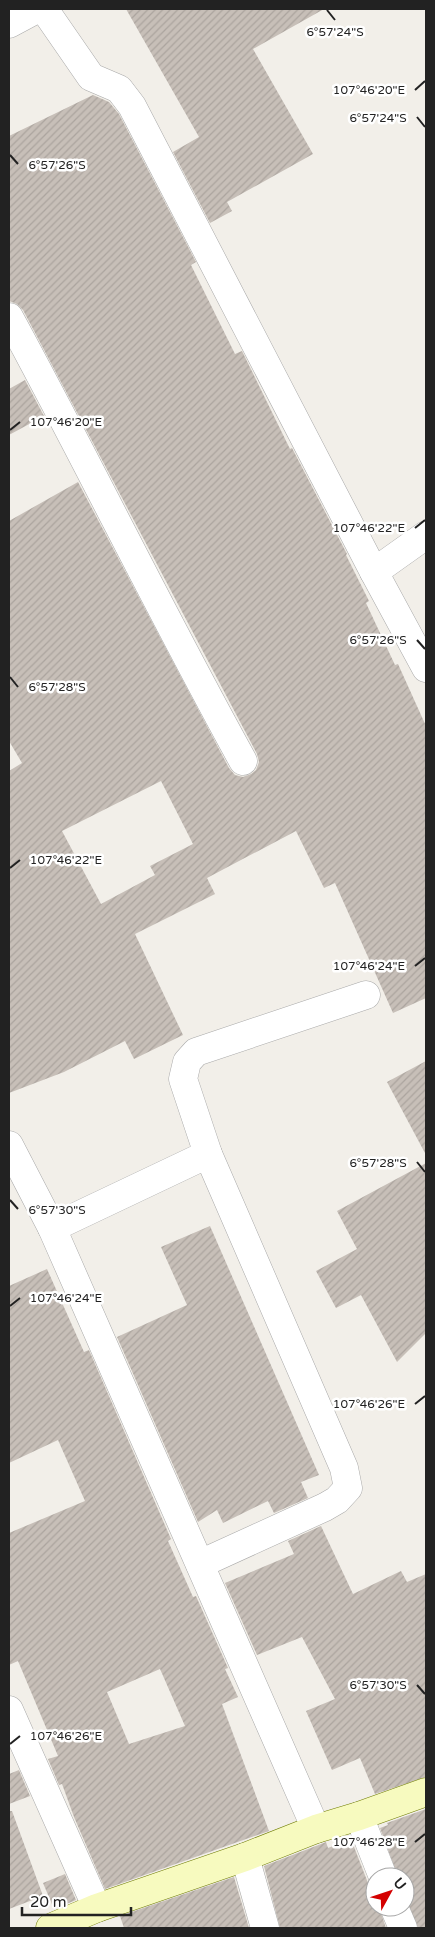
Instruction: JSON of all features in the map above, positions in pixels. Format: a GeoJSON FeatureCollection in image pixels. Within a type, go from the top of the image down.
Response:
{"type":"FeatureCollection","features":[{"type":"Feature","properties":{"kind":"street"},"geometry":{"type":"LineString","coordinates":[[9,24],[37,9]]}},
{"type":"Feature","properties":{"kind":"street"},"geometry":{"type":"LineString","coordinates":[[44,9],[91,77],[119,89],[132,106],[374,572],[426,668]]}},
{"type":"Feature","properties":{"kind":"street"},"geometry":{"type":"LineString","coordinates":[[9,317],[69,428],[199,682],[243,761]]}},
{"type":"Feature","properties":{"kind":"street"},"geometry":{"type":"LineString","coordinates":[[374,572],[426,535]]}},
{"type":"Feature","properties":{"kind":"street"},"geometry":{"type":"LineString","coordinates":[[200,1564],[325,1507],[337,1500],[348,1488],[344,1468],[208,1154],[183,1079],[187,1062],[196,1052],[366,995]]}},
{"type":"Feature","properties":{"kind":"street"},"geometry":{"type":"LineString","coordinates":[[9,1145],[52,1228],[316,1829]]}},
{"type":"Feature","properties":{"kind":"street"},"geometry":{"type":"LineString","coordinates":[[52,1228],[208,1154]]}},
{"type":"Feature","properties":{"kind":"street"},"geometry":{"type":"LineString","coordinates":[[9,1710],[97,1908]]}},
{"type":"Feature","properties":{"kind":"street"},"geometry":{"type":"LineString","coordinates":[[50,1928],[97,1908],[245,1857],[316,1829],[426,1792]]}},
{"type":"Feature","properties":{"kind":"street"},"geometry":{"type":"LineString","coordinates":[[359,1816],[379,1867]]}},
{"type":"Feature","properties":{"kind":"street"},"geometry":{"type":"LineString","coordinates":[[245,1857],[266,1928]]}},
{"type":"Feature","properties":{"kind":"building"},"geometry":{"type":"Polygon","coordinates":[[[126,9],[324,9],[253,49],[313,154],[227,202],[232,211],[210,223],[173,152],[199,137],[126,9]]]}},
{"type":"Feature","properties":{"kind":"building"},"geometry":{"type":"Polygon","coordinates":[[[93,95],[109,102],[119,114],[196,262],[191,265],[235,354],[242,351],[290,449],[292,448],[347,554],[369,601],[366,603],[395,665],[398,664],[426,726],[426,998],[393,1013],[335,883],[324,888],[296,831],[207,878],[215,894],[135,934],[183,1035],[134,1059],[125,1041],[64,1072],[9,1093],[9,771],[22,763],[9,741],[9,521],[78,482],[229,768],[235,775],[243,777],[256,770],[259,762],[257,754],[23,310],[17,304],[9,301],[9,136],[93,95]],[[161,781],[62,831],[101,904],[155,875],[150,866],[193,844],[161,781]]]}},
{"type":"Feature","properties":{"kind":"building"},"geometry":{"type":"Polygon","coordinates":[[[25,380],[44,416],[9,435],[9,389],[25,380]]]}},
{"type":"Feature","properties":{"kind":"building"},"geometry":{"type":"Polygon","coordinates":[[[426,1061],[426,1155],[387,1082],[426,1061]]]}},
{"type":"Feature","properties":{"kind":"building"},"geometry":{"type":"Polygon","coordinates":[[[426,1163],[426,1333],[397,1362],[361,1295],[336,1308],[316,1271],[357,1249],[337,1211],[426,1163]]]}},
{"type":"Feature","properties":{"kind":"building"},"geometry":{"type":"Polygon","coordinates":[[[210,1226],[319,1475],[301,1482],[308,1498],[274,1513],[268,1501],[223,1523],[217,1510],[198,1522],[117,1337],[187,1305],[161,1247],[210,1226]]]}},
{"type":"Feature","properties":{"kind":"building"},"geometry":{"type":"Polygon","coordinates":[[[47,1269],[84,1352],[89,1350],[171,1539],[168,1541],[193,1597],[196,1596],[228,1668],[225,1669],[238,1697],[222,1704],[269,1831],[105,1889],[62,1784],[59,1785],[48,1759],[58,1756],[18,1661],[9,1665],[9,1533],[85,1501],[58,1440],[9,1463],[9,1286],[47,1269]],[[160,1669],[107,1692],[129,1744],[185,1726],[160,1669]]]}},
{"type":"Feature","properties":{"kind":"building"},"geometry":{"type":"Polygon","coordinates":[[[321,1526],[353,1594],[401,1571],[407,1582],[426,1574],[426,1777],[375,1794],[360,1758],[332,1770],[306,1711],[335,1699],[302,1637],[257,1655],[225,1583],[294,1554],[288,1541],[321,1526]]]}},
{"type":"Feature","properties":{"kind":"building"},"geometry":{"type":"Polygon","coordinates":[[[19,1770],[30,1796],[9,1804],[9,1774],[19,1770]]]}},
{"type":"Feature","properties":{"kind":"building"},"geometry":{"type":"Polygon","coordinates":[[[426,1809],[426,1928],[418,1928],[414,1917],[415,1867],[394,1867],[380,1828],[388,1825],[387,1823],[426,1809]]]}},
{"type":"Feature","properties":{"kind":"building"},"geometry":{"type":"Polygon","coordinates":[[[9,1811],[12,1811],[43,1896],[9,1909],[9,1811]]]}},
{"type":"Feature","properties":{"kind":"building"},"geometry":{"type":"Polygon","coordinates":[[[351,1839],[365,1875],[365,1917],[382,1917],[386,1928],[280,1928],[264,1866],[326,1842],[328,1848],[351,1839]]]}},
{"type":"Feature","properties":{"kind":"building"},"geometry":{"type":"Polygon","coordinates":[[[65,1874],[76,1900],[54,1909],[43,1883],[65,1874]]]}},
{"type":"Feature","properties":{"kind":"building"},"geometry":{"type":"Polygon","coordinates":[[[234,1877],[249,1928],[124,1928],[120,1916],[234,1877]]]}}]}
